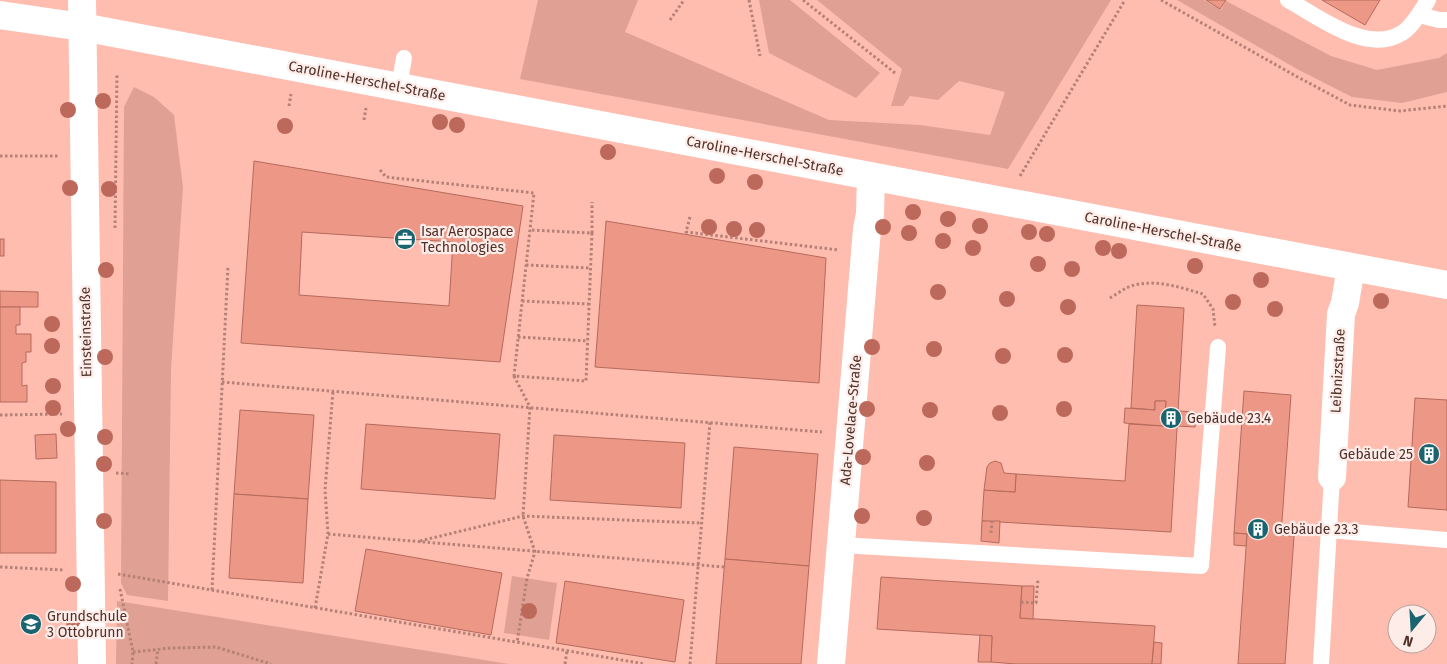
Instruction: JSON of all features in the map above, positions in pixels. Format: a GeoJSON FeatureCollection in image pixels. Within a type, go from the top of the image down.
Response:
{"type":"FeatureCollection","features":[{"type":"Feature","properties":{"kind":"street","name":"Einsteinstraße"},"geometry":{"type":"LineString","coordinates":[[82,0],[92,664]]}},
{"type":"Feature","properties":{"kind":"street","name":"Caroline-Herschel-Straße"},"geometry":{"type":"LineString","coordinates":[[0,15],[82,27],[1447,285]]}},
{"type":"Feature","properties":{"kind":"street","name":"Ada-Lovelace-Straße"},"geometry":{"type":"LineString","coordinates":[[831,664],[866,229],[870,214],[871,176]]}},
{"type":"Feature","properties":{"kind":"street","name":"Leibnizstraße"},"geometry":{"type":"LineString","coordinates":[[1332,477],[1341,314],[1346,303],[1351,266]]}},
{"type":"Feature","properties":{"kind":"lane"},"geometry":{"type":"LineString","coordinates":[[1288,0],[1354,36],[1368,40],[1385,39],[1402,33],[1419,15],[1428,0]]}},
{"type":"Feature","properties":{"kind":"lane"},"geometry":{"type":"LineString","coordinates":[[1419,15],[1447,20]]}},
{"type":"Feature","properties":{"kind":"lane"},"geometry":{"type":"LineString","coordinates":[[398,87],[404,58]]}},
{"type":"Feature","properties":{"kind":"lane"},"geometry":{"type":"LineString","coordinates":[[841,545],[1201,566],[1218,347]]}},
{"type":"Feature","properties":{"kind":"lane"},"geometry":{"type":"LineString","coordinates":[[1320,664],[1332,477]]}},
{"type":"Feature","properties":{"kind":"lane"},"geometry":{"type":"LineString","coordinates":[[1328,530],[1447,540]]}},
{"type":"Feature","properties":{"kind":"path"},"geometry":{"type":"LineString","coordinates":[[670,20],[684,0]]}},
{"type":"Feature","properties":{"kind":"path"},"geometry":{"type":"LineString","coordinates":[[749,0],[760,56]]}},
{"type":"Feature","properties":{"kind":"path"},"geometry":{"type":"LineString","coordinates":[[803,0],[895,73]]}},
{"type":"Feature","properties":{"kind":"path"},"geometry":{"type":"LineString","coordinates":[[1005,202],[1125,0]]}},
{"type":"Feature","properties":{"kind":"path"},"geometry":{"type":"LineString","coordinates":[[1161,0],[1350,104],[1400,111],[1447,106]]}},
{"type":"Feature","properties":{"kind":"path"},"geometry":{"type":"LineString","coordinates":[[289,106],[292,91]]}},
{"type":"Feature","properties":{"kind":"path"},"geometry":{"type":"LineString","coordinates":[[364,120],[366,105]]}},
{"type":"Feature","properties":{"kind":"path"},"geometry":{"type":"LineString","coordinates":[[0,156],[84,155]]}},
{"type":"Feature","properties":{"kind":"path"},"geometry":{"type":"LineString","coordinates":[[380,170],[386,178],[534,193],[514,376],[530,407],[523,516],[535,552],[526,578],[517,643]]}},
{"type":"Feature","properties":{"kind":"path"},"geometry":{"type":"LineString","coordinates":[[514,376],[586,381],[592,202]]}},
{"type":"Feature","properties":{"kind":"path"},"geometry":{"type":"LineString","coordinates":[[690,216],[686,232],[865,253]]}},
{"type":"Feature","properties":{"kind":"path"},"geometry":{"type":"LineString","coordinates":[[530,230],[592,233]]}},
{"type":"Feature","properties":{"kind":"path"},"geometry":{"type":"LineString","coordinates":[[526,264],[590,268]]}},
{"type":"Feature","properties":{"kind":"path"},"geometry":{"type":"LineString","coordinates":[[212,590],[228,266]]}},
{"type":"Feature","properties":{"kind":"path"},"geometry":{"type":"LineString","coordinates":[[1110,298],[1128,287],[1155,283],[1203,294],[1213,309],[1218,347]]}},
{"type":"Feature","properties":{"kind":"path"},"geometry":{"type":"LineString","coordinates":[[522,301],[589,304]]}},
{"type":"Feature","properties":{"kind":"path"},"geometry":{"type":"LineString","coordinates":[[518,337],[588,341]]}},
{"type":"Feature","properties":{"kind":"path"},"geometry":{"type":"LineString","coordinates":[[222,382],[850,434]]}},
{"type":"Feature","properties":{"kind":"path"},"geometry":{"type":"LineString","coordinates":[[315,608],[328,534],[325,490],[333,391]]}},
{"type":"Feature","properties":{"kind":"path"},"geometry":{"type":"LineString","coordinates":[[0,415],[88,413]]}},
{"type":"Feature","properties":{"kind":"path"},"geometry":{"type":"LineString","coordinates":[[690,664],[710,422]]}},
{"type":"Feature","properties":{"kind":"path"},"geometry":{"type":"LineString","coordinates":[[113,473],[132,474]]}},
{"type":"Feature","properties":{"kind":"path"},"geometry":{"type":"LineString","coordinates":[[417,542],[523,516],[701,522]]}},
{"type":"Feature","properties":{"kind":"path"},"geometry":{"type":"LineString","coordinates":[[328,534],[724,567]]}},
{"type":"Feature","properties":{"kind":"path"},"geometry":{"type":"LineString","coordinates":[[1021,602],[1036,603],[1039,556]]}},
{"type":"Feature","properties":{"kind":"path"},"geometry":{"type":"LineString","coordinates":[[0,567],[69,571]]}},
{"type":"Feature","properties":{"kind":"path"},"geometry":{"type":"LineString","coordinates":[[112,572],[645,664]]}},
{"type":"Feature","properties":{"kind":"path"},"geometry":{"type":"LineString","coordinates":[[133,652],[216,647],[271,664]]}},
{"type":"Feature","properties":{"kind":"path"},"geometry":{"type":"LineString","coordinates":[[156,664],[158,649]]}},
{"type":"Feature","properties":{"kind":"path"},"geometry":{"type":"LineString","coordinates":[[565,664],[567,651]]}},
{"type":"Feature","properties":{"kind":"shaded area"},"geometry":{"type":"Polygon","coordinates":[[[538,0],[638,0],[625,32],[829,120],[920,125],[990,135],[1005,92],[959,81],[938,100],[910,96],[903,106],[891,106],[902,69],[817,0],[1111,0],[1008,169],[520,79],[538,0]]]}},
{"type":"Feature","properties":{"kind":"shaded area"},"geometry":{"type":"Polygon","coordinates":[[[759,0],[790,0],[880,73],[856,98],[769,53],[759,0]]]}},
{"type":"Feature","properties":{"kind":"shaded area"},"geometry":{"type":"Polygon","coordinates":[[[1177,0],[1204,0],[1221,10],[1226,1],[1331,56],[1377,70],[1439,58],[1447,53],[1447,92],[1402,103],[1352,97],[1297,69],[1177,0]]]}},
{"type":"Feature","properties":{"kind":"shaded area"},"geometry":{"type":"Polygon","coordinates":[[[134,87],[154,97],[174,115],[183,187],[171,369],[168,601],[127,595],[121,583],[124,107],[134,87]]]}},
{"type":"Feature","properties":{"kind":"shaded area"},"geometry":{"type":"Polygon","coordinates":[[[512,576],[557,583],[549,640],[504,633],[512,576]]]}},
{"type":"Feature","properties":{"kind":"shaded area"},"geometry":{"type":"Polygon","coordinates":[[[117,601],[509,664],[116,664],[117,601]]]}},
{"type":"Feature","properties":{"kind":"building"},"geometry":{"type":"Polygon","coordinates":[[[1206,0],[1226,0],[1220,9],[1206,0]]]}},
{"type":"Feature","properties":{"kind":"building"},"geometry":{"type":"Polygon","coordinates":[[[1322,0],[1380,0],[1365,25],[1322,0]]]}},
{"type":"Feature","properties":{"kind":"building"},"geometry":{"type":"Polygon","coordinates":[[[254,161],[523,206],[500,362],[241,343],[254,161]],[[302,232],[299,295],[449,306],[453,242],[302,232]]]}},
{"type":"Feature","properties":{"kind":"building"},"geometry":{"type":"Polygon","coordinates":[[[606,221],[826,258],[819,383],[595,367],[606,221]]]}},
{"type":"Feature","properties":{"kind":"building"},"geometry":{"type":"Polygon","coordinates":[[[0,239],[4,239],[4,256],[0,256],[0,239]]]}},
{"type":"Feature","properties":{"kind":"building"},"geometry":{"type":"Polygon","coordinates":[[[0,291],[38,292],[38,307],[0,307],[0,291]]]}},
{"type":"Feature","properties":{"kind":"building","name":"Gebäude 23.4"},"geometry":{"type":"Polygon","coordinates":[[[1137,305],[1184,308],[1171,532],[982,521],[984,490],[1015,492],[1016,474],[1125,481],[1129,424],[1164,426],[1166,401],[1155,401],[1155,410],[1131,408],[1137,305]]]}},
{"type":"Feature","properties":{"kind":"building"},"geometry":{"type":"Polygon","coordinates":[[[0,307],[20,307],[20,325],[16,325],[16,334],[31,334],[31,352],[26,352],[26,362],[22,363],[22,386],[27,385],[27,402],[0,402],[0,307]]]}},
{"type":"Feature","properties":{"kind":"building","name":"Gebäude 23.3"},"geometry":{"type":"Polygon","coordinates":[[[1244,391],[1291,395],[1281,535],[1294,536],[1285,664],[1238,664],[1247,534],[1234,533],[1244,391]]]}},
{"type":"Feature","properties":{"kind":"building","name":"Gebäude 25"},"geometry":{"type":"Polygon","coordinates":[[[1415,398],[1447,400],[1447,510],[1408,507],[1415,398]]]}},
{"type":"Feature","properties":{"kind":"building"},"geometry":{"type":"Polygon","coordinates":[[[1155,401],[1166,401],[1164,426],[1124,423],[1125,408],[1155,410],[1155,401]]]}},
{"type":"Feature","properties":{"kind":"building"},"geometry":{"type":"Polygon","coordinates":[[[240,410],[314,415],[308,499],[234,494],[240,410]]]}},
{"type":"Feature","properties":{"kind":"building"},"geometry":{"type":"Polygon","coordinates":[[[1178,411],[1196,412],[1195,427],[1177,426],[1178,411]]]}},
{"type":"Feature","properties":{"kind":"building"},"geometry":{"type":"Polygon","coordinates":[[[366,424],[500,434],[495,499],[361,489],[366,424]]]}},
{"type":"Feature","properties":{"kind":"building"},"geometry":{"type":"Polygon","coordinates":[[[56,434],[57,458],[36,459],[35,435],[56,434]]]}},
{"type":"Feature","properties":{"kind":"building"},"geometry":{"type":"Polygon","coordinates":[[[554,435],[685,443],[681,508],[550,500],[554,435]]]}},
{"type":"Feature","properties":{"kind":"building"},"geometry":{"type":"Polygon","coordinates":[[[734,447],[818,454],[809,566],[725,559],[734,447]]]}},
{"type":"Feature","properties":{"kind":"building"},"geometry":{"type":"Polygon","coordinates":[[[995,461],[1001,463],[1004,473],[1016,474],[1015,492],[984,490],[987,467],[995,461]]]}},
{"type":"Feature","properties":{"kind":"building"},"geometry":{"type":"Polygon","coordinates":[[[0,480],[56,482],[56,553],[0,553],[0,480]]]}},
{"type":"Feature","properties":{"kind":"building"},"geometry":{"type":"Polygon","coordinates":[[[234,494],[308,499],[303,583],[229,578],[234,494]]]}},
{"type":"Feature","properties":{"kind":"building"},"geometry":{"type":"Polygon","coordinates":[[[982,521],[1000,521],[999,543],[981,541],[982,521]]]}},
{"type":"Feature","properties":{"kind":"building"},"geometry":{"type":"Polygon","coordinates":[[[1282,525],[1295,526],[1294,536],[1281,535],[1282,525]]]}},
{"type":"Feature","properties":{"kind":"building"},"geometry":{"type":"Polygon","coordinates":[[[1234,533],[1247,534],[1246,546],[1234,545],[1234,533]]]}},
{"type":"Feature","properties":{"kind":"building"},"geometry":{"type":"Polygon","coordinates":[[[366,549],[502,573],[491,635],[355,611],[366,549]]]}},
{"type":"Feature","properties":{"kind":"building"},"geometry":{"type":"Polygon","coordinates":[[[725,559],[809,566],[801,664],[716,664],[725,559]]]}},
{"type":"Feature","properties":{"kind":"building"},"geometry":{"type":"Polygon","coordinates":[[[881,577],[1022,586],[1020,618],[1155,626],[1152,664],[1016,664],[991,662],[992,636],[877,629],[881,577]]]}},
{"type":"Feature","properties":{"kind":"building"},"geometry":{"type":"Polygon","coordinates":[[[565,581],[684,600],[675,662],[556,643],[565,581]]]}},
{"type":"Feature","properties":{"kind":"building"},"geometry":{"type":"Polygon","coordinates":[[[1022,586],[1034,586],[1033,619],[1020,618],[1022,586]]]}},
{"type":"Feature","properties":{"kind":"building"},"geometry":{"type":"Polygon","coordinates":[[[980,635],[992,636],[991,662],[978,662],[980,635]]]}},
{"type":"Feature","properties":{"kind":"building"},"geometry":{"type":"Polygon","coordinates":[[[1154,642],[1162,643],[1161,664],[1152,664],[1154,642]]]}},
{"type":"Feature","properties":{"kind":"place","name":"Isar Aerospace Technologies"},"geometry":{"type":"Point","coordinates":[405,239]}},
{"type":"Feature","properties":{"kind":"place","name":"Gebäude 23.4"},"geometry":{"type":"Point","coordinates":[1171,418]}},
{"type":"Feature","properties":{"kind":"place","name":"Gebäude 25"},"geometry":{"type":"Point","coordinates":[1429,454]}},
{"type":"Feature","properties":{"kind":"place","name":"Gebäude 23.3"},"geometry":{"type":"Point","coordinates":[1258,529]}},
{"type":"Feature","properties":{"kind":"place","name":"Grundschule 3 Ottobrunn"},"geometry":{"type":"Point","coordinates":[31,624]}}]}
